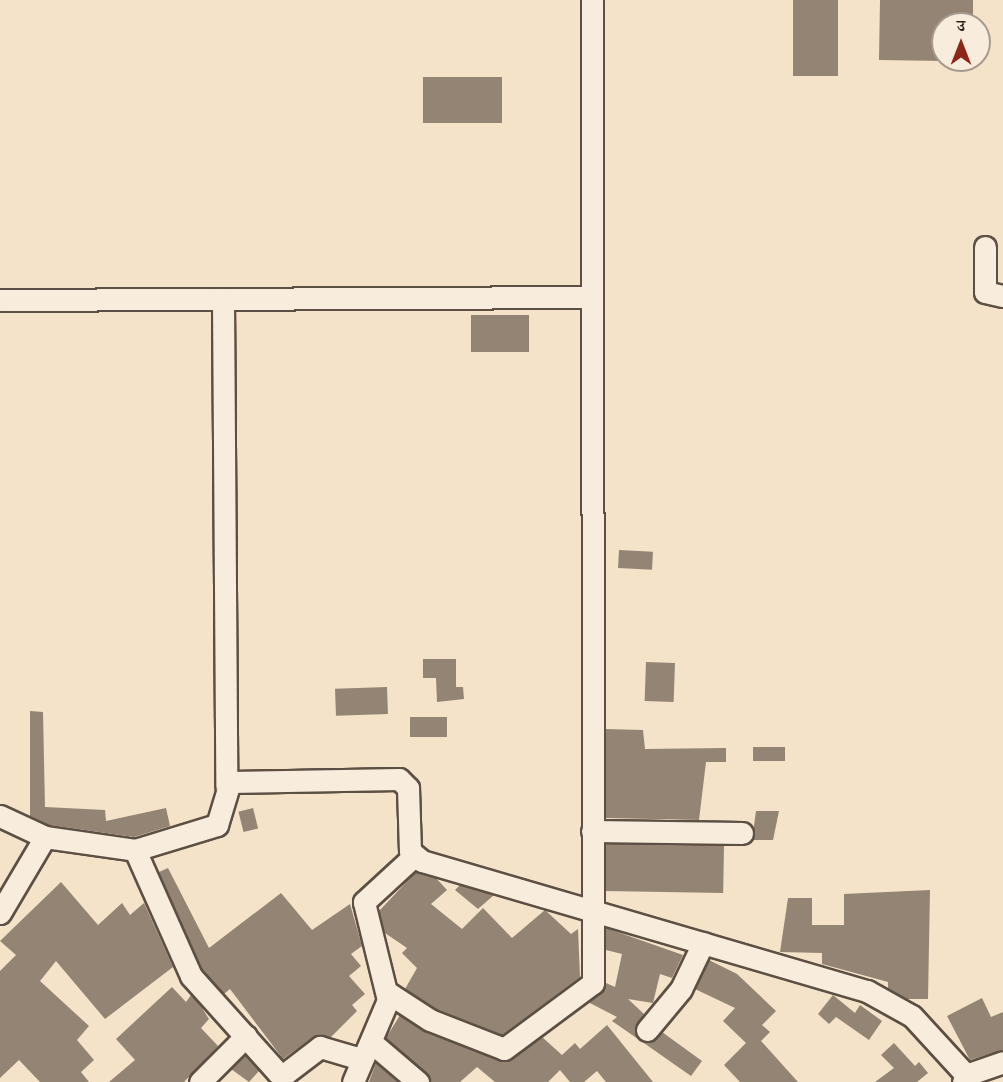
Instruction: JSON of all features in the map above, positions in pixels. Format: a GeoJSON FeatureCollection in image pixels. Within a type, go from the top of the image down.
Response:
{"type":"FeatureCollection","features":[{"type":"Feature","properties":{"kind":"street"},"geometry":{"type":"LineString","coordinates":[[387,992],[430,1020],[508,1049],[593,983],[592,0]]}},
{"type":"Feature","properties":{"kind":"street"},"geometry":{"type":"LineString","coordinates":[[985,247],[985,292],[1003,296]]}},
{"type":"Feature","properties":{"kind":"street"},"geometry":{"type":"LineString","coordinates":[[0,300],[592,297]]}},
{"type":"Feature","properties":{"kind":"street"},"geometry":{"type":"LineString","coordinates":[[0,816],[45,837],[135,850],[217,825],[226,786],[223,300]]}},
{"type":"Feature","properties":{"kind":"street"},"geometry":{"type":"LineString","coordinates":[[226,786],[404,780],[414,856]]}},
{"type":"Feature","properties":{"kind":"street"},"geometry":{"type":"LineString","coordinates":[[592,831],[742,833]]}},
{"type":"Feature","properties":{"kind":"street"},"geometry":{"type":"LineString","coordinates":[[0,913],[45,837]]}},
{"type":"Feature","properties":{"kind":"street"},"geometry":{"type":"LineString","coordinates":[[135,850],[182,960],[246,1036],[282,1074],[320,1047],[366,1051],[418,1082]]}},
{"type":"Feature","properties":{"kind":"street"},"geometry":{"type":"LineString","coordinates":[[414,856],[592,907],[885,999],[912,1016],[964,1079],[1003,1062]]}},
{"type":"Feature","properties":{"kind":"street"},"geometry":{"type":"LineString","coordinates":[[353,1082],[387,1009],[387,992],[376,937],[363,909],[369,897],[414,856]]}},
{"type":"Feature","properties":{"kind":"street"},"geometry":{"type":"LineString","coordinates":[[647,1030],[681,989],[703,943]]}},
{"type":"Feature","properties":{"kind":"street"},"geometry":{"type":"LineString","coordinates":[[200,1082],[246,1036]]}},
{"type":"Feature","properties":{"kind":"building"},"geometry":{"type":"Polygon","coordinates":[[[793,0],[838,0],[838,76],[793,76],[793,0]]]}},
{"type":"Feature","properties":{"kind":"building"},"geometry":{"type":"Polygon","coordinates":[[[880,0],[973,0],[973,12],[931,12],[931,61],[879,60],[880,0]]]}},
{"type":"Feature","properties":{"kind":"building"},"geometry":{"type":"Polygon","coordinates":[[[423,77],[502,77],[502,123],[423,123],[423,77]]]}},
{"type":"Feature","properties":{"kind":"building"},"geometry":{"type":"Polygon","coordinates":[[[471,315],[529,315],[529,352],[471,352],[471,315]]]}},
{"type":"Feature","properties":{"kind":"building"},"geometry":{"type":"Polygon","coordinates":[[[619,550],[653,552],[652,570],[618,568],[619,550]]]}},
{"type":"Feature","properties":{"kind":"building"},"geometry":{"type":"Polygon","coordinates":[[[423,659],[456,659],[456,687],[463,687],[464,699],[437,702],[436,678],[423,678],[423,659]]]}},
{"type":"Feature","properties":{"kind":"building"},"geometry":{"type":"Polygon","coordinates":[[[646,662],[675,663],[674,702],[645,701],[646,662]]]}},
{"type":"Feature","properties":{"kind":"building"},"geometry":{"type":"Polygon","coordinates":[[[387,687],[388,714],[336,716],[335,689],[387,687]]]}},
{"type":"Feature","properties":{"kind":"building"},"geometry":{"type":"Polygon","coordinates":[[[30,711],[43,712],[45,807],[105,810],[106,821],[166,808],[170,826],[134,837],[49,825],[30,816],[30,711]]]}},
{"type":"Feature","properties":{"kind":"building"},"geometry":{"type":"Polygon","coordinates":[[[410,717],[447,717],[447,737],[410,737],[410,717]]]}},
{"type":"Feature","properties":{"kind":"building"},"geometry":{"type":"Polygon","coordinates":[[[605,729],[643,730],[645,749],[726,748],[726,762],[706,762],[699,820],[606,818],[605,729]]]}},
{"type":"Feature","properties":{"kind":"building"},"geometry":{"type":"Polygon","coordinates":[[[753,747],[785,747],[785,761],[753,761],[753,747]]]}},
{"type":"Feature","properties":{"kind":"building"},"geometry":{"type":"Polygon","coordinates":[[[253,808],[258,828],[244,832],[238,812],[253,808]]]}},
{"type":"Feature","properties":{"kind":"building"},"geometry":{"type":"Polygon","coordinates":[[[756,811],[779,811],[773,840],[752,840],[756,811]]]}},
{"type":"Feature","properties":{"kind":"building"},"geometry":{"type":"Polygon","coordinates":[[[606,844],[724,846],[723,893],[605,891],[606,844]]]}},
{"type":"Feature","properties":{"kind":"building"},"geometry":{"type":"Polygon","coordinates":[[[168,868],[209,948],[281,893],[312,930],[350,904],[362,946],[351,954],[361,966],[349,976],[365,994],[352,1005],[357,1011],[331,1037],[313,1037],[283,1059],[230,989],[224,994],[202,969],[159,872],[168,868]]]}},
{"type":"Feature","properties":{"kind":"building"},"geometry":{"type":"Polygon","coordinates":[[[416,872],[436,878],[447,890],[431,904],[462,929],[483,908],[512,938],[545,910],[571,934],[578,929],[580,977],[502,1035],[436,1009],[405,989],[417,968],[402,953],[407,948],[385,933],[379,911],[416,872]]]}},
{"type":"Feature","properties":{"kind":"building"},"geometry":{"type":"Polygon","coordinates":[[[61,882],[98,925],[122,903],[130,915],[144,903],[173,967],[105,1019],[56,961],[40,981],[89,1026],[77,1040],[94,1060],[81,1072],[89,1082],[40,1082],[19,1060],[0,1078],[0,971],[16,955],[0,941],[61,882]]]}},
{"type":"Feature","properties":{"kind":"building"},"geometry":{"type":"Polygon","coordinates":[[[460,885],[494,895],[478,909],[455,890],[460,885]]]}},
{"type":"Feature","properties":{"kind":"building"},"geometry":{"type":"Polygon","coordinates":[[[930,890],[928,999],[907,999],[888,988],[888,982],[822,964],[822,953],[780,952],[788,898],[812,898],[812,925],[844,925],[844,894],[930,890]]]}},
{"type":"Feature","properties":{"kind":"building"},"geometry":{"type":"Polygon","coordinates":[[[606,928],[683,955],[672,978],[660,974],[653,1003],[628,999],[644,1014],[635,1027],[638,1039],[612,1021],[617,1017],[588,1002],[606,983],[615,987],[622,954],[606,950],[606,928]]]}},
{"type":"Feature","properties":{"kind":"building"},"geometry":{"type":"Polygon","coordinates":[[[709,960],[737,974],[776,1011],[762,1025],[770,1032],[761,1041],[798,1082],[740,1082],[724,1065],[746,1043],[723,1021],[735,1008],[695,989],[709,960]]]}},
{"type":"Feature","properties":{"kind":"building"},"geometry":{"type":"Polygon","coordinates":[[[172,987],[186,1002],[191,995],[200,1005],[209,1019],[201,1028],[218,1046],[184,1082],[109,1082],[135,1060],[116,1039],[172,987]]]}},
{"type":"Feature","properties":{"kind":"building"},"geometry":{"type":"Polygon","coordinates":[[[833,995],[855,1013],[860,1005],[882,1021],[869,1040],[836,1017],[829,1024],[818,1014],[833,995]]]}},
{"type":"Feature","properties":{"kind":"building"},"geometry":{"type":"Polygon","coordinates":[[[982,998],[991,1017],[1003,1012],[1003,1050],[970,1060],[947,1016],[982,998]]]}},
{"type":"Feature","properties":{"kind":"building"},"geometry":{"type":"Polygon","coordinates":[[[400,1015],[425,1032],[505,1062],[542,1037],[562,1055],[575,1043],[580,1049],[607,1025],[653,1082],[606,1082],[597,1071],[584,1082],[570,1082],[560,1070],[548,1082],[495,1082],[477,1067],[460,1082],[430,1082],[386,1038],[400,1015]]]}},
{"type":"Feature","properties":{"kind":"building"},"geometry":{"type":"Polygon","coordinates":[[[662,1032],[702,1061],[691,1076],[641,1041],[652,1042],[662,1032]]]}},
{"type":"Feature","properties":{"kind":"building"},"geometry":{"type":"Polygon","coordinates":[[[894,1043],[915,1066],[919,1062],[928,1073],[917,1082],[875,1082],[894,1068],[881,1055],[894,1043]]]}},
{"type":"Feature","properties":{"kind":"building"},"geometry":{"type":"Polygon","coordinates":[[[245,1055],[259,1071],[249,1082],[231,1069],[245,1055]]]}},
{"type":"Feature","properties":{"kind":"building"},"geometry":{"type":"Polygon","coordinates":[[[376,1063],[398,1082],[369,1082],[376,1063]]]}}]}
